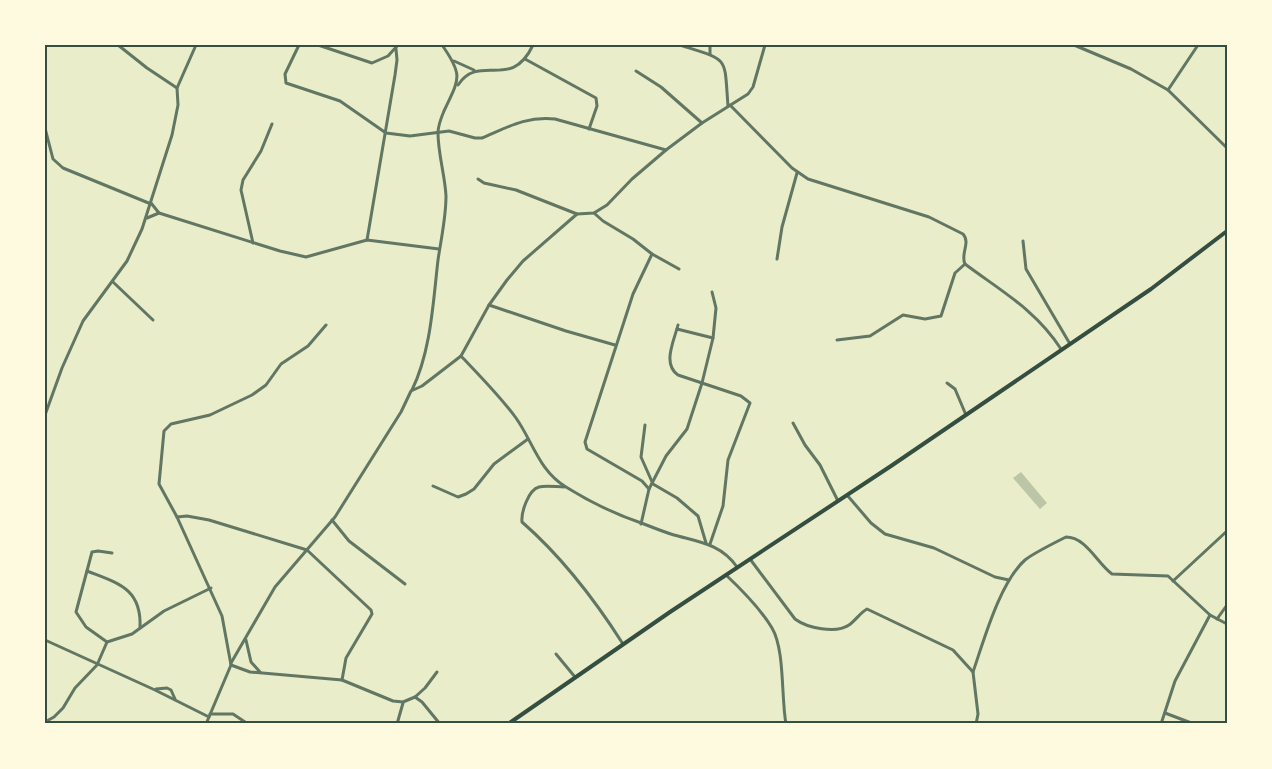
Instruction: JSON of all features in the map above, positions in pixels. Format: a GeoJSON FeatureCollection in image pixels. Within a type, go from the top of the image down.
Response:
{"type":"FeatureCollection","features":[{"type":"Feature","properties":{"kind":"main road"},"geometry":{"type":"LineString","coordinates":[[511,723],[623,644],[1151,289],[1227,231]]}},
{"type":"Feature","properties":{"kind":"street"},"geometry":{"type":"LineString","coordinates":[[118,45],[177,88]]}},
{"type":"Feature","properties":{"kind":"street"},"geometry":{"type":"LineString","coordinates":[[45,415],[62,368],[83,321],[127,261],[146,219],[172,135],[178,105],[177,88],[196,45]]}},
{"type":"Feature","properties":{"kind":"street"},"geometry":{"type":"LineString","coordinates":[[299,45],[285,74],[286,83],[340,101],[386,133],[410,136],[449,131],[482,138],[525,120],[540,118],[555,119],[666,150]]}},
{"type":"Feature","properties":{"kind":"street"},"geometry":{"type":"LineString","coordinates":[[318,45],[372,63],[378,62],[397,47]]}},
{"type":"Feature","properties":{"kind":"street"},"geometry":{"type":"LineString","coordinates":[[442,45],[454,60],[457,69],[456,87]]}},
{"type":"Feature","properties":{"kind":"street"},"geometry":{"type":"LineString","coordinates":[[454,60],[474,70],[500,71],[519,66],[533,45]]}},
{"type":"Feature","properties":{"kind":"street"},"geometry":{"type":"LineString","coordinates":[[680,45],[710,54],[721,60],[727,70],[729,106],[797,173],[819,184],[929,217],[963,234],[967,242],[963,260],[965,264],[1026,308],[1054,338],[1061,350]]}},
{"type":"Feature","properties":{"kind":"street"},"geometry":{"type":"LineString","coordinates":[[710,45],[710,54]]}},
{"type":"Feature","properties":{"kind":"street"},"geometry":{"type":"LineString","coordinates":[[478,179],[484,183],[516,190],[577,214],[594,213],[607,205],[632,179],[666,150],[702,123],[743,98],[753,87],[765,45]]}},
{"type":"Feature","properties":{"kind":"street"},"geometry":{"type":"LineString","coordinates":[[1074,45],[1086,47],[1168,90],[1227,148]]}},
{"type":"Feature","properties":{"kind":"street"},"geometry":{"type":"LineString","coordinates":[[1168,90],[1198,45]]}},
{"type":"Feature","properties":{"kind":"street"},"geometry":{"type":"LineString","coordinates":[[367,240],[386,133],[397,47]]}},
{"type":"Feature","properties":{"kind":"street"},"geometry":{"type":"LineString","coordinates":[[525,59],[596,98],[597,106],[589,129]]}},
{"type":"Feature","properties":{"kind":"street"},"geometry":{"type":"LineString","coordinates":[[206,724],[231,664],[275,587],[332,520],[401,412],[418,377],[429,329],[445,223],[446,197],[438,133],[443,114],[456,87],[474,70]]}},
{"type":"Feature","properties":{"kind":"street"},"geometry":{"type":"LineString","coordinates":[[636,71],[661,87],[702,123]]}},
{"type":"Feature","properties":{"kind":"street"},"geometry":{"type":"LineString","coordinates":[[253,243],[241,190],[243,180],[261,152],[272,124]]}},
{"type":"Feature","properties":{"kind":"street"},"geometry":{"type":"LineString","coordinates":[[45,128],[53,159],[63,168],[151,203],[159,213],[253,243],[306,257],[367,240],[440,250]]}},
{"type":"Feature","properties":{"kind":"street"},"geometry":{"type":"LineString","coordinates":[[777,259],[782,227],[797,173]]}},
{"type":"Feature","properties":{"kind":"street"},"geometry":{"type":"LineString","coordinates":[[146,219],[159,213]]}},
{"type":"Feature","properties":{"kind":"street"},"geometry":{"type":"LineString","coordinates":[[594,213],[603,222],[679,269]]}},
{"type":"Feature","properties":{"kind":"street"},"geometry":{"type":"LineString","coordinates":[[411,392],[423,387],[461,356],[489,305],[515,270],[577,214]]}},
{"type":"Feature","properties":{"kind":"street"},"geometry":{"type":"LineString","coordinates":[[1023,241],[1026,269],[1070,344]]}},
{"type":"Feature","properties":{"kind":"street"},"geometry":{"type":"LineString","coordinates":[[650,489],[642,481],[587,449],[585,442],[633,294],[652,254]]}},
{"type":"Feature","properties":{"kind":"street"},"geometry":{"type":"LineString","coordinates":[[837,340],[870,336],[903,315],[925,319],[940,316],[955,273],[965,264]]}},
{"type":"Feature","properties":{"kind":"street"},"geometry":{"type":"LineString","coordinates":[[113,282],[153,320]]}},
{"type":"Feature","properties":{"kind":"street"},"geometry":{"type":"LineString","coordinates":[[641,524],[652,484],[666,456],[687,429],[702,383],[713,338],[717,308],[712,292]]}},
{"type":"Feature","properties":{"kind":"street"},"geometry":{"type":"LineString","coordinates":[[489,305],[615,345]]}},
{"type":"Feature","properties":{"kind":"street"},"geometry":{"type":"LineString","coordinates":[[231,664],[222,616],[211,588],[159,484],[166,429],[171,424],[210,415],[252,395],[266,385],[281,364],[308,346],[326,325]]}},
{"type":"Feature","properties":{"kind":"street"},"geometry":{"type":"LineString","coordinates":[[708,543],[723,506],[728,460],[750,403],[741,396],[678,375],[670,366],[670,355],[678,327],[713,338]]}},
{"type":"Feature","properties":{"kind":"street"},"geometry":{"type":"LineString","coordinates":[[461,356],[504,402],[542,465],[564,487],[641,524],[708,543],[725,553],[737,567]]}},
{"type":"Feature","properties":{"kind":"street"},"geometry":{"type":"LineString","coordinates":[[947,383],[955,389],[966,415]]}},
{"type":"Feature","properties":{"kind":"street"},"geometry":{"type":"LineString","coordinates":[[793,423],[805,445],[820,465],[838,501]]}},
{"type":"Feature","properties":{"kind":"street"},"geometry":{"type":"LineString","coordinates":[[645,424],[641,458],[652,484],[677,498],[698,516],[708,543]]}},
{"type":"Feature","properties":{"kind":"street"},"geometry":{"type":"LineString","coordinates":[[433,486],[458,497],[466,494],[474,489],[494,464],[528,439]]}},
{"type":"Feature","properties":{"kind":"street"},"geometry":{"type":"LineString","coordinates":[[564,487],[539,487],[533,490],[524,509],[522,522],[542,539],[599,608],[623,644]]}},
{"type":"Feature","properties":{"kind":"street"},"geometry":{"type":"LineString","coordinates":[[847,495],[885,534],[934,548],[995,577],[1009,580]]}},
{"type":"Feature","properties":{"kind":"street"},"geometry":{"type":"LineString","coordinates":[[177,517],[187,516],[209,520],[307,550],[371,610],[372,614],[346,658],[342,680]]}},
{"type":"Feature","properties":{"kind":"street"},"geometry":{"type":"LineString","coordinates":[[332,520],[349,541],[405,584]]}},
{"type":"Feature","properties":{"kind":"street"},"geometry":{"type":"LineString","coordinates":[[1173,580],[1227,531]]}},
{"type":"Feature","properties":{"kind":"street"},"geometry":{"type":"LineString","coordinates":[[976,724],[978,714],[973,672],[1009,580],[1026,559],[1068,537],[1081,542],[1112,573],[1120,575],[1162,574],[1173,580],[1210,615],[1227,624]]}},
{"type":"Feature","properties":{"kind":"street"},"geometry":{"type":"LineString","coordinates":[[107,642],[86,627],[77,616],[77,603],[92,552],[98,550],[112,553]]}},
{"type":"Feature","properties":{"kind":"street"},"geometry":{"type":"LineString","coordinates":[[750,559],[795,619],[801,623],[837,629],[852,624],[862,612],[867,609],[871,610],[948,646],[973,672]]}},
{"type":"Feature","properties":{"kind":"street"},"geometry":{"type":"LineString","coordinates":[[87,571],[112,581],[132,593],[140,613],[140,628]]}},
{"type":"Feature","properties":{"kind":"street"},"geometry":{"type":"LineString","coordinates":[[726,575],[753,602],[773,629],[778,651],[786,724]]}},
{"type":"Feature","properties":{"kind":"street"},"geometry":{"type":"LineString","coordinates":[[45,722],[63,708],[75,688],[97,665],[107,642],[132,634],[164,611],[211,588]]}},
{"type":"Feature","properties":{"kind":"street"},"geometry":{"type":"LineString","coordinates":[[1217,619],[1227,605]]}},
{"type":"Feature","properties":{"kind":"street"},"geometry":{"type":"LineString","coordinates":[[1161,724],[1174,681],[1210,615]]}},
{"type":"Feature","properties":{"kind":"street"},"geometry":{"type":"LineString","coordinates":[[245,638],[251,662],[261,673]]}},
{"type":"Feature","properties":{"kind":"street"},"geometry":{"type":"LineString","coordinates":[[45,640],[209,715],[233,714],[248,724]]}},
{"type":"Feature","properties":{"kind":"street"},"geometry":{"type":"LineString","coordinates":[[556,654],[576,679]]}},
{"type":"Feature","properties":{"kind":"street"},"geometry":{"type":"LineString","coordinates":[[231,664],[250,672],[342,680],[393,701],[403,702],[415,697],[437,672]]}},
{"type":"Feature","properties":{"kind":"street"},"geometry":{"type":"LineString","coordinates":[[155,690],[167,688],[171,690],[176,701]]}},
{"type":"Feature","properties":{"kind":"street"},"geometry":{"type":"LineString","coordinates":[[415,697],[440,724]]}},
{"type":"Feature","properties":{"kind":"street"},"geometry":{"type":"LineString","coordinates":[[397,724],[403,702]]}},
{"type":"Feature","properties":{"kind":"street"},"geometry":{"type":"LineString","coordinates":[[1165,713],[1194,724]]}},
{"type":"Feature","properties":{"kind":"building"},"geometry":{"type":"Polygon","coordinates":[[[1021,472],[1047,503],[1040,509],[1013,478],[1021,472]]]}}]}
